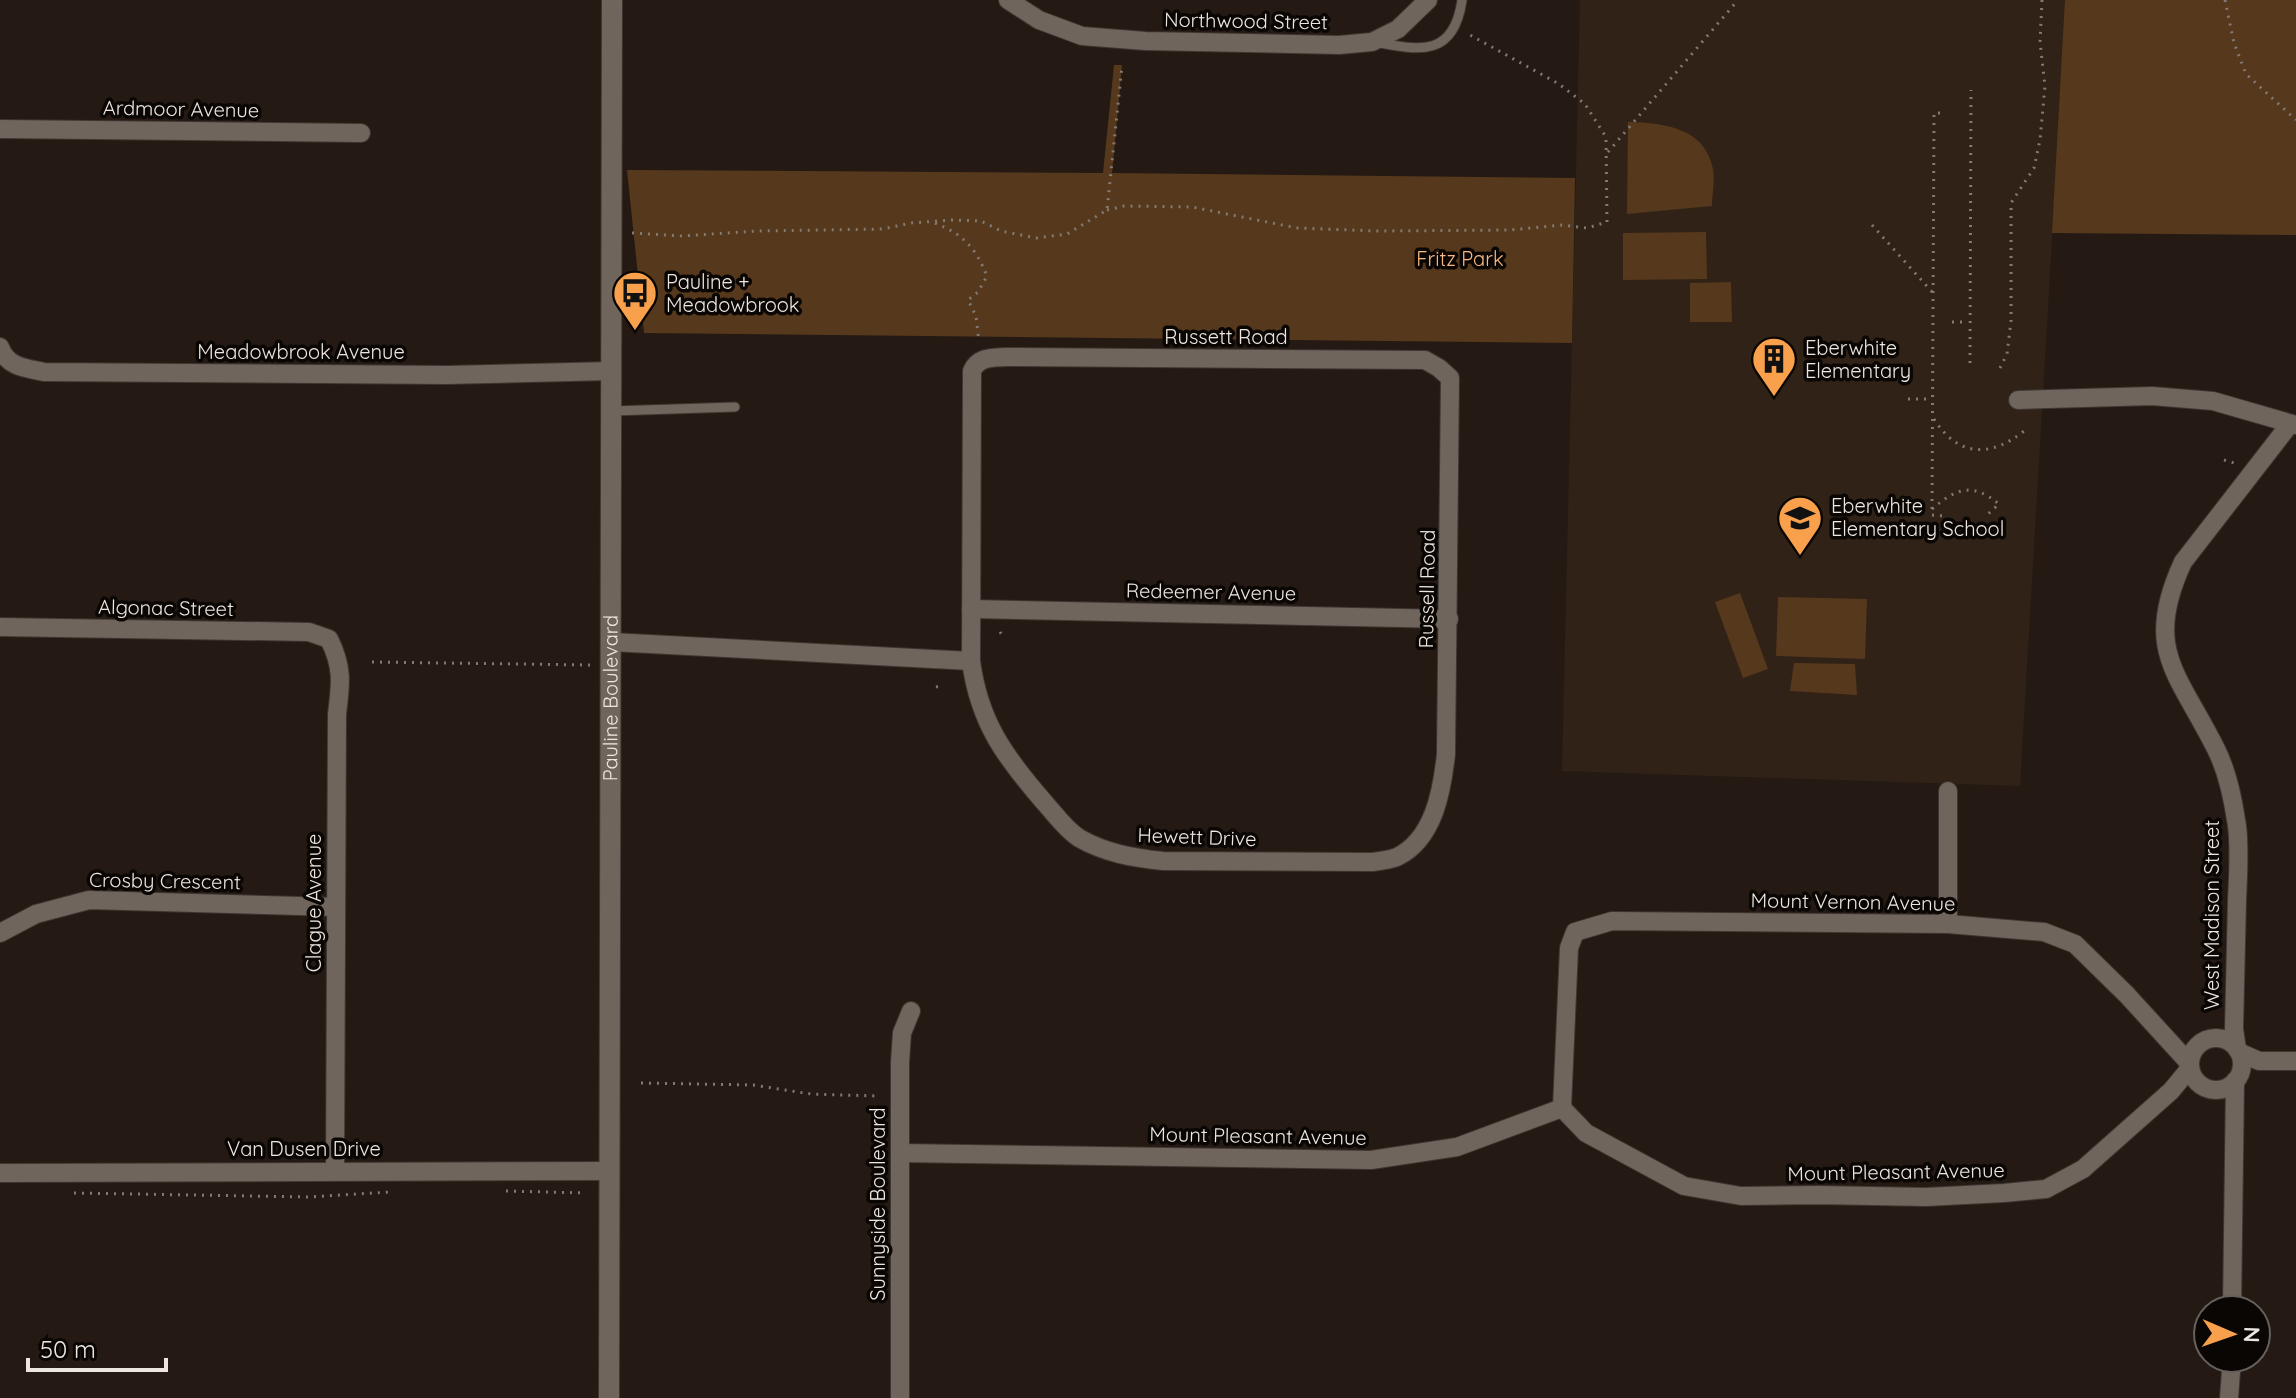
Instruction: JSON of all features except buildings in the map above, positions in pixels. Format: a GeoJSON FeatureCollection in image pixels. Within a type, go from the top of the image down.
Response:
{"type":"FeatureCollection","features":[{"type":"Feature","properties":{"kind":"street","name":"Pauline Boulevard"},"geometry":{"type":"LineString","coordinates":[[609,1398],[612,0]]}},
{"type":"Feature","properties":{"kind":"street","name":"Northwood Street"},"geometry":{"type":"LineString","coordinates":[[1008,0],[1039,20],[1082,36],[1145,41],[1339,45],[1372,42],[1398,29],[1428,0]]}},
{"type":"Feature","properties":{"kind":"street","name":"Ardmoor Avenue"},"geometry":{"type":"LineString","coordinates":[[0,129],[361,133]]}},
{"type":"Feature","properties":{"kind":"street","name":"Meadowbrook Avenue"},"geometry":{"type":"LineString","coordinates":[[0,347],[4,357],[16,366],[44,372],[447,375],[612,371]]}},
{"type":"Feature","properties":{"kind":"street","name":"Russett Road"},"geometry":{"type":"LineString","coordinates":[[979,362],[1005,357],[1425,360],[1450,378],[1451,400]]}},
{"type":"Feature","properties":{"kind":"street","name":"Hewett Drive"},"geometry":{"type":"LineString","coordinates":[[979,362],[971,383],[971,661],[976,693],[989,726],[1015,768],[1077,837],[1131,858],[1163,861],[1342,862],[1394,859],[1411,848],[1434,814],[1443,779]]}},
{"type":"Feature","properties":{"kind":"street"},"geometry":{"type":"LineString","coordinates":[[2018,400],[2152,396],[2213,401],[2293,425]]}},
{"type":"Feature","properties":{"kind":"street","name":"Russell Road"},"geometry":{"type":"LineString","coordinates":[[1443,779],[1449,619],[1451,400]]}},
{"type":"Feature","properties":{"kind":"street","name":"West Madison Street"},"geometry":{"type":"LineString","coordinates":[[2238,1050],[2228,1034],[2237,830],[2229,782],[2218,752],[2170,666],[2164,643],[2164,625],[2173,583],[2183,562],[2293,425]]}},
{"type":"Feature","properties":{"kind":"street","name":"Redeemer Avenue"},"geometry":{"type":"LineString","coordinates":[[971,609],[1449,619]]}},
{"type":"Feature","properties":{"kind":"street","name":"Algonac Street"},"geometry":{"type":"LineString","coordinates":[[0,627],[309,632],[329,639]]}},
{"type":"Feature","properties":{"kind":"street","name":"Clague Avenue"},"geometry":{"type":"LineString","coordinates":[[329,639],[340,661],[341,685],[337,714],[335,1170]]}},
{"type":"Feature","properties":{"kind":"street"},"geometry":{"type":"LineString","coordinates":[[611,642],[971,661]]}},
{"type":"Feature","properties":{"kind":"street"},"geometry":{"type":"LineString","coordinates":[[1948,791],[1948,924]]}},
{"type":"Feature","properties":{"kind":"street","name":"Crosby Crescent"},"geometry":{"type":"LineString","coordinates":[[0,933],[36,914],[89,900],[336,907]]}},
{"type":"Feature","properties":{"kind":"street","name":"Mount Vernon Avenue"},"geometry":{"type":"LineString","coordinates":[[1562,1108],[1569,948],[1575,932],[1612,921],[1948,924],[2044,932],[2075,944],[2193,1066]]}},
{"type":"Feature","properties":{"kind":"street","name":"Sunnyside Boulevard"},"geometry":{"type":"LineString","coordinates":[[900,1398],[900,1062],[902,1033],[911,1011]]}},
{"type":"Feature","properties":{"kind":"street"},"geometry":{"type":"LineString","coordinates":[[2228,1034],[2209,1038],[2193,1066],[2208,1089],[2232,1086],[2259,1061]]}},
{"type":"Feature","properties":{"kind":"street"},"geometry":{"type":"LineString","coordinates":[[2238,1050],[2259,1061],[2296,1061]]}},
{"type":"Feature","properties":{"kind":"street"},"geometry":{"type":"LineString","coordinates":[[2232,1294],[2232,1086],[2242,1060],[2238,1050]]}},
{"type":"Feature","properties":{"kind":"street","name":"Mount Pleasant Avenue"},"geometry":{"type":"LineString","coordinates":[[900,1153],[1371,1160],[1457,1147],[1562,1108],[1586,1133],[1684,1186],[1741,1196],[1926,1197],[2046,1189],[2083,1169],[2171,1091],[2193,1066]]}},
{"type":"Feature","properties":{"kind":"street","name":"Van Dusen Drive"},"geometry":{"type":"LineString","coordinates":[[0,1173],[608,1171]]}},
{"type":"Feature","properties":{"kind":"street"},"geometry":{"type":"LineString","coordinates":[[2229,1398],[2231,1374]]}},
{"type":"Feature","properties":{"kind":"lane"},"geometry":{"type":"LineString","coordinates":[[1372,42],[1414,50],[1433,46],[1449,35],[1460,14],[1462,0]]}},
{"type":"Feature","properties":{"kind":"lane"},"geometry":{"type":"LineString","coordinates":[[612,411],[735,407]]}},
{"type":"Feature","properties":{"kind":"path"},"geometry":{"type":"LineString","coordinates":[[1607,153],[1738,0]]}},
{"type":"Feature","properties":{"kind":"path"},"geometry":{"type":"LineString","coordinates":[[2000,368],[2007,354],[2011,321],[2011,203],[2034,168],[2040,140],[2045,86],[2040,42],[2042,0]]}},
{"type":"Feature","properties":{"kind":"path"},"geometry":{"type":"LineString","coordinates":[[2225,0],[2234,43],[2246,74],[2296,120]]}},
{"type":"Feature","properties":{"kind":"path"},"geometry":{"type":"LineString","coordinates":[[640,233],[682,236],[883,229],[911,223],[981,221],[1001,231],[1036,238],[1067,234],[1107,210],[1124,206],[1192,207],[1310,228],[1509,230],[1562,225],[1587,228],[1607,222],[1606,137],[1585,104],[1559,84],[1470,35]]}},
{"type":"Feature","properties":{"kind":"path"},"geometry":{"type":"LineString","coordinates":[[1107,210],[1122,66]]}},
{"type":"Feature","properties":{"kind":"path"},"geometry":{"type":"LineString","coordinates":[[1970,363],[1971,90]]}},
{"type":"Feature","properties":{"kind":"path"},"geometry":{"type":"LineString","coordinates":[[1946,113],[1934,113],[1932,509],[1947,496],[1971,489],[1989,495],[1999,504],[1987,515]]}},
{"type":"Feature","properties":{"kind":"path"},"geometry":{"type":"LineString","coordinates":[[932,222],[956,232],[977,252],[987,276],[978,292],[968,300],[976,316],[979,362]]}},
{"type":"Feature","properties":{"kind":"path"},"geometry":{"type":"LineString","coordinates":[[1872,225],[1933,293]]}},
{"type":"Feature","properties":{"kind":"path"},"geometry":{"type":"LineString","coordinates":[[1952,322],[1970,322]]}},
{"type":"Feature","properties":{"kind":"path"},"geometry":{"type":"LineString","coordinates":[[1908,399],[1932,399]]}},
{"type":"Feature","properties":{"kind":"path"},"geometry":{"type":"LineString","coordinates":[[1932,416],[1953,441],[1975,449],[2000,448],[2024,431]]}},
{"type":"Feature","properties":{"kind":"path"},"geometry":{"type":"LineString","coordinates":[[2224,460],[2234,463]]}},
{"type":"Feature","properties":{"kind":"path"},"geometry":{"type":"LineString","coordinates":[[1932,515],[1944,516]]}},
{"type":"Feature","properties":{"kind":"path"},"geometry":{"type":"LineString","coordinates":[[372,662],[594,665]]}},
{"type":"Feature","properties":{"kind":"path"},"geometry":{"type":"LineString","coordinates":[[641,1083],[753,1085],[811,1094],[877,1096]]}},
{"type":"Feature","properties":{"kind":"path"},"geometry":{"type":"LineString","coordinates":[[359,1142],[365,1139]]}},
{"type":"Feature","properties":{"kind":"path"},"geometry":{"type":"LineString","coordinates":[[307,1150],[315,1150]]}},
{"type":"Feature","properties":{"kind":"path"},"geometry":{"type":"LineString","coordinates":[[74,1193],[309,1197],[398,1191]]}},
{"type":"Feature","properties":{"kind":"path"},"geometry":{"type":"LineString","coordinates":[[507,1191],[586,1193]]}},
{"type":"Feature","properties":{"kind":"shaded area","name":"Eberwhite Elementary School"},"geometry":{"type":"Polygon","coordinates":[[[1580,0],[2066,0],[2020,786],[1562,771],[1580,0]]]}},
{"type":"Feature","properties":{"kind":"green space"},"geometry":{"type":"Polygon","coordinates":[[[2065,0],[2296,0],[2296,235],[2052,233],[2065,0]]]}},
{"type":"Feature","properties":{"kind":"green space","name":"Fritz Park"},"geometry":{"type":"Polygon","coordinates":[[[1114,65],[1122,65],[1112,173],[1575,178],[1572,343],[644,333],[627,170],[1103,173],[1114,65]]]}},
{"type":"Feature","properties":{"kind":"green space"},"geometry":{"type":"Polygon","coordinates":[[[1628,122],[1668,126],[1692,136],[1701,144],[1713,169],[1712,206],[1627,214],[1628,122]]]}},
{"type":"Feature","properties":{"kind":"green space"},"geometry":{"type":"Polygon","coordinates":[[[1706,232],[1707,279],[1623,280],[1623,233],[1706,232]]]}},
{"type":"Feature","properties":{"kind":"green space"},"geometry":{"type":"Polygon","coordinates":[[[1731,282],[1732,322],[1690,322],[1690,283],[1731,282]]]}},
{"type":"Feature","properties":{"kind":"green space"},"geometry":{"type":"Polygon","coordinates":[[[1740,593],[1768,669],[1743,678],[1715,602],[1740,593]]]}},
{"type":"Feature","properties":{"kind":"green space"},"geometry":{"type":"Polygon","coordinates":[[[1778,597],[1867,599],[1865,659],[1776,656],[1778,597]]]}},
{"type":"Feature","properties":{"kind":"green space"},"geometry":{"type":"Polygon","coordinates":[[[1794,663],[1855,664],[1857,695],[1790,691],[1794,663]]]}},
{"type":"Feature","properties":{"kind":"place","name":"Pauline + Meadowbrook"},"geometry":{"type":"Point","coordinates":[635,332]}},
{"type":"Feature","properties":{"kind":"place","name":"Eberwhite Elementary"},"geometry":{"type":"Point","coordinates":[1774,398]}},
{"type":"Feature","properties":{"kind":"place","name":"Eberwhite Elementary School"},"geometry":{"type":"Point","coordinates":[1800,557]}}]}
